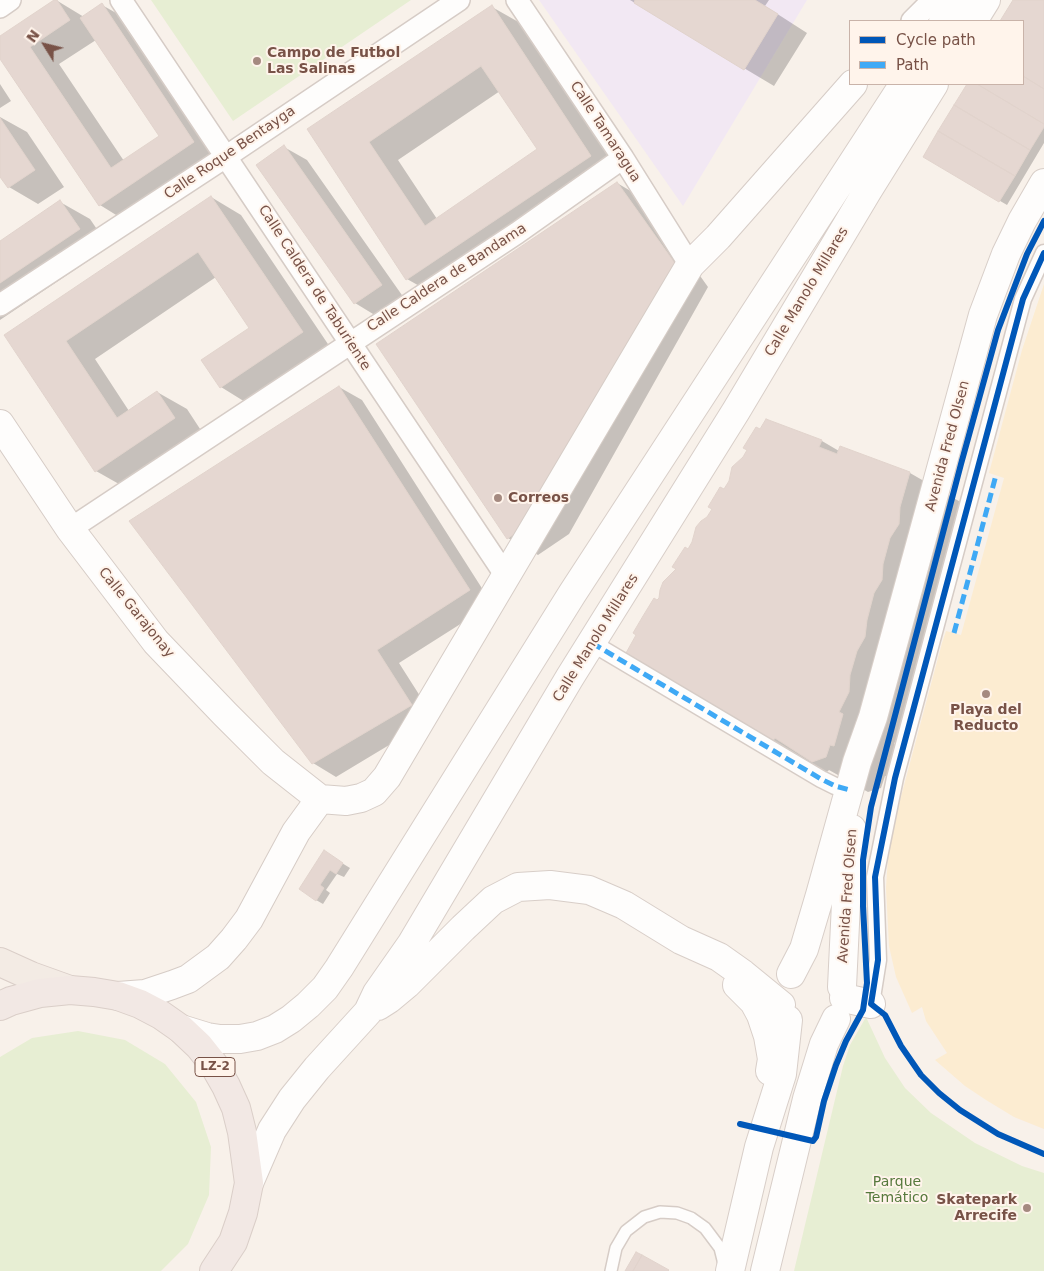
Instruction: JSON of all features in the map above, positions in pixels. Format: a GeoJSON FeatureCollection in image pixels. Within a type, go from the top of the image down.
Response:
{"type":"FeatureCollection","features":[{"type":"Feature","properties":{"kind":"highway","name":"LZ-2"},"geometry":{"type":"LineString","coordinates":[[0,1006],[40,993],[70,990],[118,996],[140,1004],[161,1015],[181,1029],[204,1052],[214,1065],[236,1108],[242,1132],[249,1183],[243,1213],[233,1242],[214,1271]]}},
{"type":"Feature","properties":{"kind":"main road"},"geometry":{"type":"LineString","coordinates":[[944,20],[956,0]]}},
{"type":"Feature","properties":{"kind":"main road"},"geometry":{"type":"LineString","coordinates":[[974,20],[986,0]]}},
{"type":"Feature","properties":{"kind":"main road"},"geometry":{"type":"LineString","coordinates":[[118,996],[145,994],[188,979],[218,957],[249,919],[296,832],[320,799],[346,801],[362,798],[374,792],[387,777],[690,265],[718,238],[852,85]]}},
{"type":"Feature","properties":{"kind":"main road"},"geometry":{"type":"LineString","coordinates":[[181,1029],[220,1039],[240,1039],[257,1036],[275,1029],[291,1019],[325,988],[578,586],[903,85]]}},
{"type":"Feature","properties":{"kind":"main road","name":"Calle Manolo Millares"},"geometry":{"type":"LineString","coordinates":[[249,1183],[272,1130],[292,1099],[317,1068],[368,1012],[377,993],[412,943],[592,643],[736,411],[868,190],[933,85]]}},
{"type":"Feature","properties":{"kind":"main road","name":"Avenida Fred Olsen"},"geometry":{"type":"LineString","coordinates":[[791,974],[800,959],[807,940],[857,762],[873,718],[983,315],[1006,254],[1044,183]]}},
{"type":"Feature","properties":{"kind":"main road","name":"Calle Garajonay"},"geometry":{"type":"LineString","coordinates":[[0,424],[70,529],[156,642],[273,762],[320,799]]}},
{"type":"Feature","properties":{"kind":"main road","name":"Avenida Fred Olsen"},"geometry":{"type":"LineString","coordinates":[[766,1271],[807,1099],[840,1001],[846,890],[852,834],[873,718]]}},
{"type":"Feature","properties":{"kind":"main road"},"geometry":{"type":"LineString","coordinates":[[368,1012],[389,999],[407,984],[493,900],[518,887],[550,885],[589,890],[624,905],[681,940],[744,990],[761,1015],[768,1036],[772,1058],[759,1147]]}},
{"type":"Feature","properties":{"kind":"main road"},"geometry":{"type":"LineString","coordinates":[[681,940],[719,957],[743,974],[785,1012],[800,1028],[814,1030],[825,1027],[840,1001],[837,978],[821,967],[810,966],[801,968],[791,974],[784,983],[780,993],[785,1012],[782,1074],[759,1147],[730,1271]]}},
{"type":"Feature","properties":{"kind":"main road"},"geometry":{"type":"LineString","coordinates":[[0,962],[70,990]]}},
{"type":"Feature","properties":{"kind":"main road"},"geometry":{"type":"LineString","coordinates":[[840,1001],[871,1004]]}},
{"type":"Feature","properties":{"kind":"street"},"geometry":{"type":"LineString","coordinates":[[0,7],[10,0]]}},
{"type":"Feature","properties":{"kind":"street","name":"Calle Caldera de Taburiente"},"geometry":{"type":"LineString","coordinates":[[121,0],[506,576]]}},
{"type":"Feature","properties":{"kind":"street","name":"Calle Roque Bentayga"},"geometry":{"type":"LineString","coordinates":[[0,305],[227,156],[459,0]]}},
{"type":"Feature","properties":{"kind":"street","name":"Calle Tamaragua"},"geometry":{"type":"LineString","coordinates":[[517,0],[623,158],[690,265]]}},
{"type":"Feature","properties":{"kind":"street"},"geometry":{"type":"LineString","coordinates":[[913,20],[933,0]]}},
{"type":"Feature","properties":{"kind":"street","name":"Calle Caldera de Bandama"},"geometry":{"type":"LineString","coordinates":[[70,529],[349,342],[517,233],[623,158]]}},
{"type":"Feature","properties":{"kind":"street"},"geometry":{"type":"LineString","coordinates":[[871,1004],[878,960],[876,877],[895,778],[1023,299],[1044,253]]}},
{"type":"Feature","properties":{"kind":"street"},"geometry":{"type":"LineString","coordinates":[[592,643],[828,783],[850,790]]}},
{"type":"Feature","properties":{"kind":"lane"},"geometry":{"type":"LineString","coordinates":[[611,1271],[616,1248],[626,1231],[644,1217],[660,1212],[677,1213],[691,1218],[705,1228],[720,1248],[725,1271]]}},
{"type":"Feature","properties":{"kind":"path"},"geometry":{"type":"LineString","coordinates":[[871,1004],[885,1015],[921,1075],[939,1093],[960,1110],[998,1134],[1044,1154]]}},
{"type":"Feature","properties":{"kind":"path"},"geometry":{"type":"LineString","coordinates":[[885,1030],[900,1057]]}},
{"type":"Feature","properties":{"kind":"path"},"geometry":{"type":"LineString","coordinates":[[968,1124],[1018,1150],[1044,1160]]}},
{"type":"Feature","properties":{"kind":"shaded area"},"geometry":{"type":"Polygon","coordinates":[[[539,0],[807,0],[683,206],[539,0]]]}},
{"type":"Feature","properties":{"kind":"green space","name":"Campo de Futbol Las Salinas"},"geometry":{"type":"Polygon","coordinates":[[[151,0],[411,0],[233,121],[151,0]]]}},
{"type":"Feature","properties":{"kind":"green space","name":"Parque Temático"},"geometry":{"type":"Polygon","coordinates":[[[866,1017],[885,1058],[905,1088],[931,1113],[975,1143],[1022,1166],[1044,1173],[1044,1271],[794,1271],[843,1066],[850,1045],[866,1017]]]}},
{"type":"Feature","properties":{"kind":"green space"},"geometry":{"type":"Polygon","coordinates":[[[78,1031],[125,1040],[165,1064],[196,1102],[211,1147],[209,1195],[188,1244],[161,1271],[0,1271],[0,1057],[32,1038],[78,1031]]]}},
{"type":"Feature","properties":{"kind":"sand","name":"Playa del Reducto"},"geometry":{"type":"Polygon","coordinates":[[[1044,284],[1044,1129],[1014,1117],[986,1100],[965,1086],[935,1060],[947,1053],[926,1021],[922,1007],[912,1013],[896,977],[889,946],[886,888],[888,857],[894,823],[942,643],[946,631],[961,635],[1004,478],[989,473],[1022,350],[1044,284]]]}},
{"type":"Feature","properties":{"kind":"building"},"geometry":{"type":"Polygon","coordinates":[[[54,0],[57,0],[70,20],[30,47],[111,168],[159,136],[80,18],[102,3],[194,142],[99,206],[0,59],[0,36],[54,0]]]}},
{"type":"Feature","properties":{"kind":"building"},"geometry":{"type":"Polygon","coordinates":[[[635,0],[755,0],[778,14],[744,70],[634,3],[635,0]]]}},
{"type":"Feature","properties":{"kind":"building"},"geometry":{"type":"Polygon","coordinates":[[[1013,0],[1044,0],[1044,89],[1024,77],[1024,20],[1001,20],[1013,0]]]}},
{"type":"Feature","properties":{"kind":"building"},"geometry":{"type":"Polygon","coordinates":[[[492,5],[591,156],[406,280],[307,129],[492,5]],[[481,66],[369,142],[425,226],[537,149],[481,66]]]}},
{"type":"Feature","properties":{"kind":"building"},"geometry":{"type":"Polygon","coordinates":[[[1024,77],[1044,89],[1044,124],[979,85],[1024,85],[1024,77]]]}},
{"type":"Feature","properties":{"kind":"building"},"geometry":{"type":"Polygon","coordinates":[[[966,85],[979,85],[1044,124],[1044,127],[1030,150],[954,105],[966,85]]]}},
{"type":"Feature","properties":{"kind":"building"},"geometry":{"type":"Polygon","coordinates":[[[954,105],[1030,150],[1015,176],[938,131],[954,105]]]}},
{"type":"Feature","properties":{"kind":"building"},"geometry":{"type":"Polygon","coordinates":[[[0,118],[35,170],[8,188],[0,177],[0,118]]]}},
{"type":"Feature","properties":{"kind":"building"},"geometry":{"type":"Polygon","coordinates":[[[938,131],[1015,176],[999,202],[923,157],[938,131]]]}},
{"type":"Feature","properties":{"kind":"building"},"geometry":{"type":"Polygon","coordinates":[[[284,145],[382,285],[354,304],[256,165],[284,145]]]}},
{"type":"Feature","properties":{"kind":"building"},"geometry":{"type":"Polygon","coordinates":[[[617,182],[679,269],[539,517],[507,539],[376,344],[617,182]]]}},
{"type":"Feature","properties":{"kind":"building"},"geometry":{"type":"Polygon","coordinates":[[[211,196],[303,332],[220,388],[201,360],[249,328],[198,252],[66,341],[117,418],[157,391],[175,418],[95,472],[4,335],[211,196]]]}},
{"type":"Feature","properties":{"kind":"building"},"geometry":{"type":"Polygon","coordinates":[[[60,200],[80,229],[0,283],[0,241],[60,200]]]}},
{"type":"Feature","properties":{"kind":"building"},"geometry":{"type":"Polygon","coordinates":[[[339,386],[470,590],[377,650],[412,705],[312,764],[129,521],[339,386]]]}},
{"type":"Feature","properties":{"kind":"building"},"geometry":{"type":"Polygon","coordinates":[[[766,419],[822,440],[819,447],[837,454],[840,446],[910,472],[900,507],[899,524],[890,538],[883,564],[882,580],[874,593],[865,637],[857,651],[850,675],[849,692],[839,712],[843,714],[834,746],[830,745],[826,757],[812,762],[775,738],[772,742],[626,653],[636,635],[633,633],[643,616],[654,598],[657,600],[659,598],[663,582],[676,569],[672,567],[685,547],[688,549],[696,527],[707,517],[712,509],[708,507],[720,487],[724,489],[729,481],[732,467],[743,457],[747,450],[743,448],[756,427],[760,429],[766,419]]]}},
{"type":"Feature","properties":{"kind":"building"},"geometry":{"type":"Polygon","coordinates":[[[324,850],[343,863],[336,874],[330,870],[320,885],[324,888],[316,901],[299,889],[324,850]]]}},
{"type":"Feature","properties":{"kind":"building"},"geometry":{"type":"Polygon","coordinates":[[[636,1252],[642,1255],[633,1271],[625,1271],[636,1252]]]}},
{"type":"Feature","properties":{"kind":"building"},"geometry":{"type":"Polygon","coordinates":[[[642,1255],[669,1270],[633,1271],[642,1255]]]}},
{"type":"Feature","properties":{"kind":"marked path"},"geometry":{"type":"LineString","coordinates":[[954,633],[996,475]]}},
{"type":"Feature","properties":{"kind":"marked path"},"geometry":{"type":"LineString","coordinates":[[592,643],[821,779],[835,786],[850,790]]}},
{"type":"Feature","properties":{"kind":"cycle path"},"geometry":{"type":"LineString","coordinates":[[740,1124],[813,1141],[816,1137],[824,1101],[836,1065],[846,1041],[863,1010],[867,983],[863,860],[871,807],[998,330],[1027,254],[1044,221]]}},
{"type":"Feature","properties":{"kind":"cycle path"},"geometry":{"type":"LineString","coordinates":[[1044,253],[1023,299],[895,778],[875,877],[878,960],[871,1004],[885,1015],[901,1046],[921,1075],[939,1093],[960,1110],[998,1134],[1044,1154]]}},
{"type":"Feature","properties":{"kind":"place","name":"Campo de Futbol Las Salinas"},"geometry":{"type":"Point","coordinates":[257,61]}},
{"type":"Feature","properties":{"kind":"place","name":"Correos"},"geometry":{"type":"Point","coordinates":[498,498]}},
{"type":"Feature","properties":{"kind":"place","name":"Playa del Reducto"},"geometry":{"type":"Point","coordinates":[986,694]}},
{"type":"Feature","properties":{"kind":"place","name":"Skatepark Arrecife"},"geometry":{"type":"Point","coordinates":[1027,1208]}}]}
